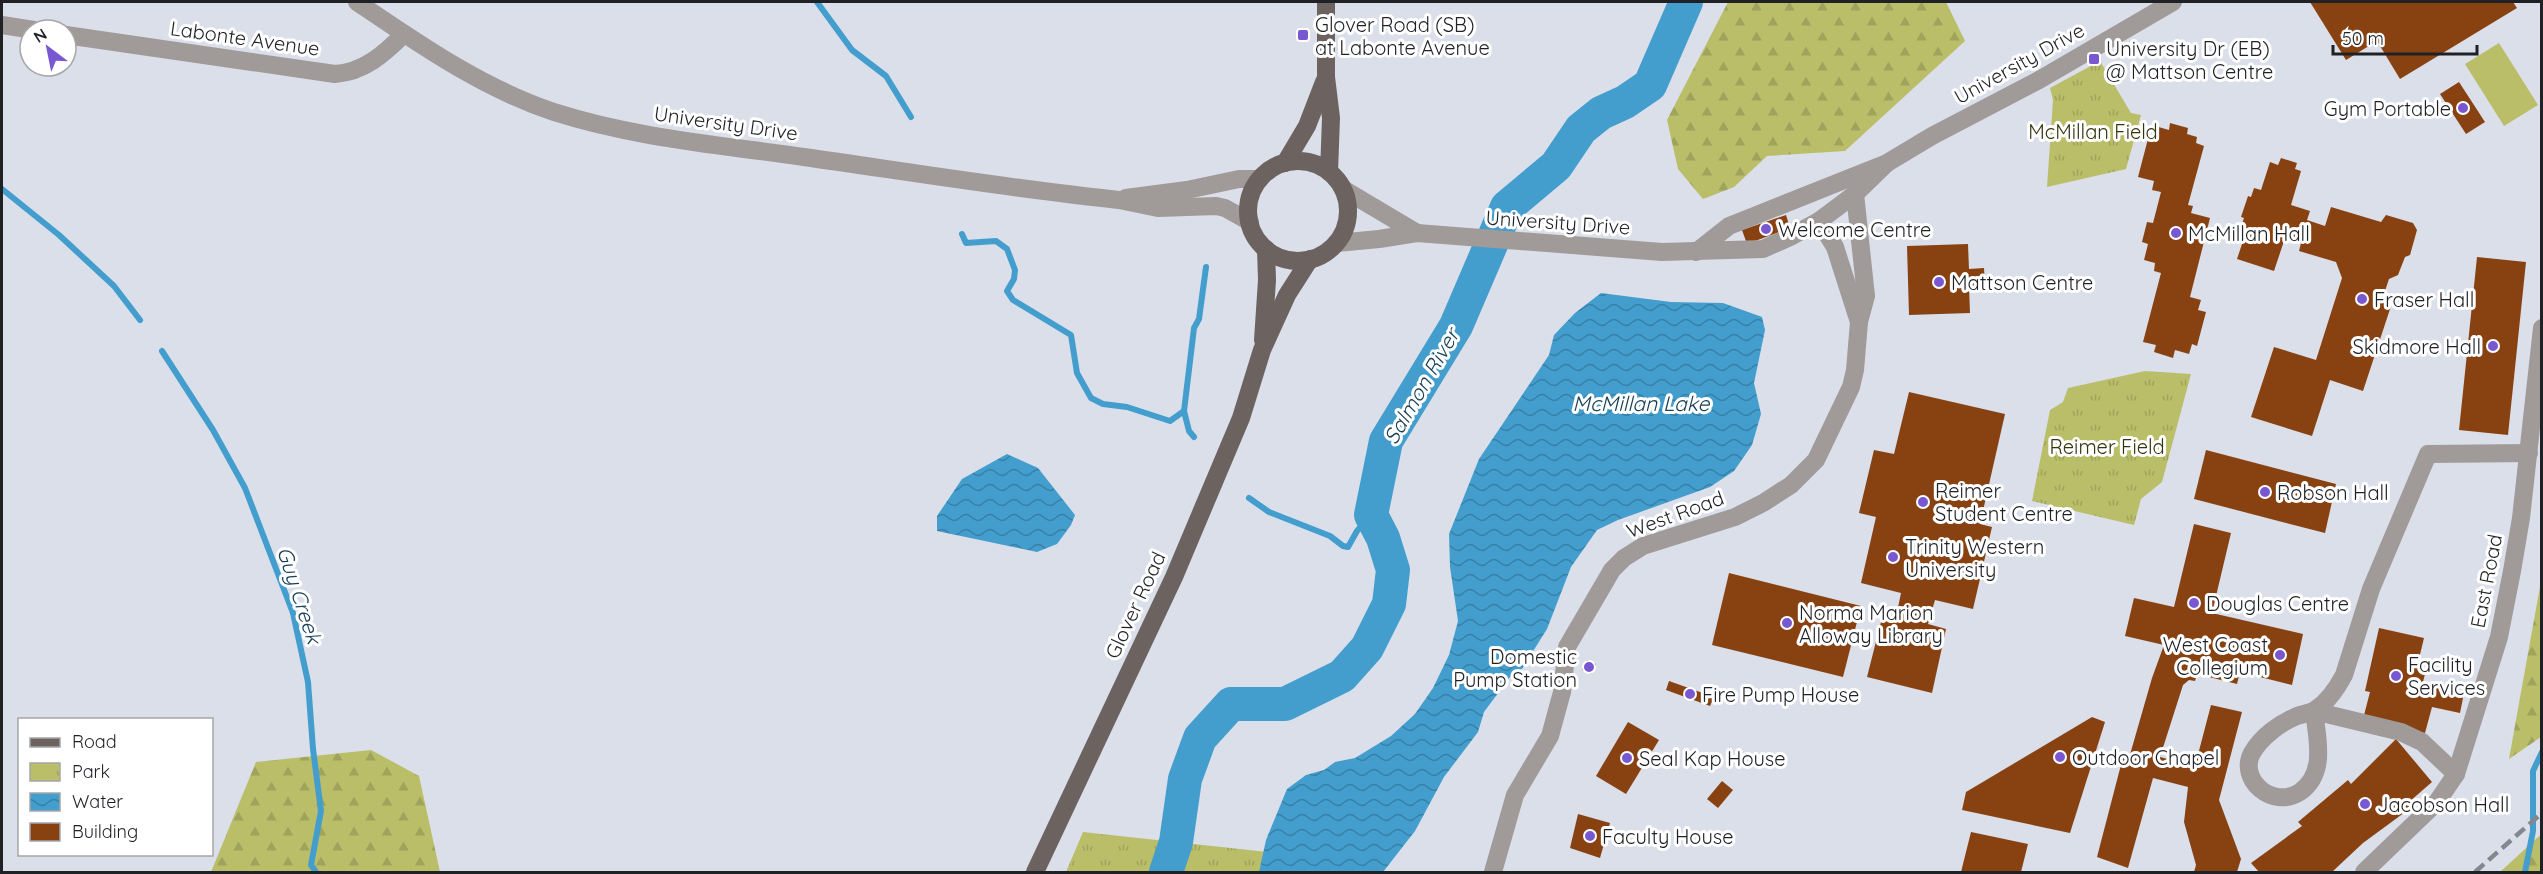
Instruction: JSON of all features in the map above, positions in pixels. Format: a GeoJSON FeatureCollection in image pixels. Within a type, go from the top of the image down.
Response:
{"type":"FeatureCollection","features":[{"type":"Feature","properties":{"kind":"main road"},"geometry":{"type":"LineString","coordinates":[[1326,2],[1326,77],[1331,118],[1329,172]]}},
{"type":"Feature","properties":{"kind":"main road"},"geometry":{"type":"LineString","coordinates":[[1285,163],[1307,126],[1326,77]]}},
{"type":"Feature","properties":{"kind":"main road"},"geometry":{"type":"LineString","coordinates":[[1300,161],[1315,164],[1329,172],[1343,189],[1347,202],[1348,216],[1344,230],[1336,243],[1320,256],[1310,259],[1287,260],[1266,249],[1258,241],[1250,222],[1248,207],[1252,192],[1260,179],[1271,169],[1285,163],[1300,161]]}},
{"type":"Feature","properties":{"kind":"main road","name":"Glover Road"},"geometry":{"type":"LineString","coordinates":[[1262,350],[1267,280],[1266,249]]}},
{"type":"Feature","properties":{"kind":"main road","name":"Glover Road"},"geometry":{"type":"LineString","coordinates":[[1035,873],[1069,796],[1174,577],[1241,418],[1262,350],[1287,295],[1310,259]]}},
{"type":"Feature","properties":{"kind":"street","name":"University Drive"},"geometry":{"type":"LineString","coordinates":[[357,2],[468,73],[518,97],[553,111],[630,132],[1119,200],[1158,208],[1203,206],[1225,208],[1250,222]]}},
{"type":"Feature","properties":{"kind":"street","name":"University Drive"},"geometry":{"type":"LineString","coordinates":[[1696,252],[1729,226],[1887,163],[1932,136],[2039,80],[2172,2]]}},
{"type":"Feature","properties":{"kind":"street"},"geometry":{"type":"LineString","coordinates":[[2,25],[18,28]]}},
{"type":"Feature","properties":{"kind":"street","name":"Labonte Avenue"},"geometry":{"type":"LineString","coordinates":[[78,37],[335,74],[351,73],[366,66],[404,34]]}},
{"type":"Feature","properties":{"kind":"street","name":"University Drive"},"geometry":{"type":"LineString","coordinates":[[1336,243],[1421,234],[1662,252],[1763,249],[1819,221],[1855,194],[1887,163]]}},
{"type":"Feature","properties":{"kind":"street","name":"University Drive"},"geometry":{"type":"LineString","coordinates":[[1119,200],[1158,192],[1187,190],[1239,179],[1260,179]]}},
{"type":"Feature","properties":{"kind":"street","name":"University Drive"},"geometry":{"type":"LineString","coordinates":[[1343,189],[1421,234]]}},
{"type":"Feature","properties":{"kind":"street","name":"West Road"},"geometry":{"type":"LineString","coordinates":[[1493,872],[1515,795],[1550,736],[1562,692],[1567,647],[1612,570],[1624,558],[1643,546],[1735,517],[1763,503],[1791,485],[1816,460],[1851,387],[1855,370],[1858,322],[1866,296],[1855,194]]}},
{"type":"Feature","properties":{"kind":"street","name":"West Road"},"geometry":{"type":"LineString","coordinates":[[1819,221],[1835,247],[1858,322]]}},
{"type":"Feature","properties":{"kind":"street","name":"East Road"},"geometry":{"type":"LineString","coordinates":[[2364,873],[2437,802],[2456,774],[2502,621],[2522,518],[2541,328]]}},
{"type":"Feature","properties":{"kind":"street"},"geometry":{"type":"LineString","coordinates":[[2314,711],[2318,754],[2316,772],[2312,780],[2298,793],[2289,797],[2282,799],[2267,795],[2251,774],[2249,765],[2251,756],[2265,737],[2276,728],[2287,721],[2314,711],[2329,698],[2344,675],[2371,589],[2428,454],[2529,453]]}},
{"type":"Feature","properties":{"kind":"street"},"geometry":{"type":"LineString","coordinates":[[2314,711],[2401,732],[2429,748],[2456,774]]}},
{"type":"Feature","properties":{"kind":"green space"},"geometry":{"type":"Polygon","coordinates":[[[1728,2],[1946,2],[1965,41],[1845,151],[1767,156],[1734,187],[1703,199],[1678,169],[1667,120],[1728,2]]]}},
{"type":"Feature","properties":{"kind":"green space"},"geometry":{"type":"Polygon","coordinates":[[[2499,43],[2538,105],[2504,126],[2465,64],[2499,43]]]}},
{"type":"Feature","properties":{"kind":"green space","name":"McMillan Field"},"geometry":{"type":"Polygon","coordinates":[[[2100,61],[2131,113],[2141,115],[2126,169],[2047,187],[2053,100],[2050,88],[2100,61]]]}},
{"type":"Feature","properties":{"kind":"green space","name":"Reimer Field"},"geometry":{"type":"Polygon","coordinates":[[[2145,371],[2191,374],[2162,482],[2141,499],[2134,525],[2032,501],[2050,410],[2063,402],[2068,388],[2145,371]]]}},
{"type":"Feature","properties":{"kind":"green space"},"geometry":{"type":"Polygon","coordinates":[[[2541,581],[2541,737],[2509,759],[2541,581]]]}},
{"type":"Feature","properties":{"kind":"green space"},"geometry":{"type":"Polygon","coordinates":[[[371,750],[419,776],[440,872],[211,872],[256,762],[371,750]]]}},
{"type":"Feature","properties":{"kind":"green space"},"geometry":{"type":"Polygon","coordinates":[[[1083,832],[1313,857],[1309,872],[1066,872],[1083,832]]]}},
{"type":"Feature","properties":{"kind":"green space"},"geometry":{"type":"Polygon","coordinates":[[[2541,835],[2541,872],[2500,872],[2537,838],[2541,835]]]}},
{"type":"Feature","properties":{"kind":"water","name":"McMillan Lake"},"geometry":{"type":"Polygon","coordinates":[[[1601,293],[1671,302],[1723,303],[1762,317],[1765,330],[1754,383],[1761,414],[1752,445],[1734,471],[1710,487],[1618,520],[1597,530],[1571,567],[1547,629],[1520,672],[1510,677],[1484,712],[1478,732],[1444,777],[1415,831],[1383,872],[1259,872],[1266,840],[1287,789],[1306,775],[1324,770],[1335,762],[1355,758],[1391,736],[1415,714],[1433,688],[1449,655],[1458,621],[1450,567],[1449,534],[1479,459],[1549,355],[1554,335],[1575,313],[1601,293]]]}},
{"type":"Feature","properties":{"kind":"water"},"geometry":{"type":"Polygon","coordinates":[[[1007,454],[1038,468],[1075,515],[1071,525],[1057,544],[1037,552],[937,531],[937,516],[962,479],[1007,454]]]}},
{"type":"Feature","properties":{"kind":"building"},"geometry":{"type":"Polygon","coordinates":[[[2310,2],[2513,2],[2517,8],[2400,79],[2377,41],[2346,60],[2310,2]]]}},
{"type":"Feature","properties":{"kind":"building","name":"Gym Portable"},"geometry":{"type":"Polygon","coordinates":[[[2459,82],[2485,122],[2466,134],[2440,94],[2459,82]]]}},
{"type":"Feature","properties":{"kind":"building","name":"McMillan Hall"},"geometry":{"type":"Polygon","coordinates":[[[2170,123],[2188,128],[2187,134],[2197,137],[2196,143],[2204,146],[2188,205],[2193,206],[2191,213],[2210,218],[2190,297],[2201,300],[2198,310],[2206,312],[2197,346],[2192,344],[2189,354],[2175,350],[2173,358],[2154,352],[2156,345],[2143,342],[2161,273],[2154,271],[2155,263],[2144,260],[2148,244],[2142,242],[2147,222],[2153,223],[2161,192],[2152,190],[2154,181],[2138,177],[2149,135],[2152,136],[2155,126],[2169,130],[2170,123]]]}},
{"type":"Feature","properties":{"kind":"building","name":"Fraser Hall"},"geometry":{"type":"Polygon","coordinates":[[[2281,158],[2297,163],[2295,169],[2301,171],[2291,205],[2310,211],[2307,220],[2325,226],[2331,207],[2381,222],[2386,215],[2413,223],[2417,230],[2410,255],[2405,257],[2398,275],[2389,279],[2383,297],[2393,300],[2363,391],[2330,380],[2312,436],[2251,417],[2274,347],[2316,360],[2342,278],[2336,262],[2299,251],[2301,243],[2285,238],[2274,271],[2237,259],[2247,229],[2241,227],[2244,218],[2241,217],[2248,196],[2251,197],[2254,188],[2261,190],[2270,162],[2278,165],[2281,158]]]}},
{"type":"Feature","properties":{"kind":"building","name":"Welcome Centre"},"geometry":{"type":"Polygon","coordinates":[[[1786,215],[1790,228],[1747,244],[1742,230],[1786,215]]]}},
{"type":"Feature","properties":{"kind":"building","name":"Mattson Centre"},"geometry":{"type":"Polygon","coordinates":[[[1968,244],[1969,269],[1984,268],[1985,285],[1969,286],[1970,313],[1909,315],[1907,246],[1968,244]]]}},
{"type":"Feature","properties":{"kind":"building","name":"Skidmore Hall"},"geometry":{"type":"Polygon","coordinates":[[[2477,257],[2526,262],[2508,435],[2459,430],[2477,257]]]}},
{"type":"Feature","properties":{"kind":"building","name":"Reimer Student Centre"},"geometry":{"type":"Polygon","coordinates":[[[1909,392],[2005,414],[1980,524],[1992,527],[1973,609],[1935,600],[1928,624],[1946,629],[1932,693],[1867,677],[1883,614],[1896,617],[1901,593],[1861,583],[1876,517],[1859,513],[1874,450],[1894,454],[1909,392]]]}},
{"type":"Feature","properties":{"kind":"building","name":"Robson Hall"},"geometry":{"type":"Polygon","coordinates":[[[2206,450],[2336,484],[2325,533],[2194,499],[2206,450]]]}},
{"type":"Feature","properties":{"kind":"building"},"geometry":{"type":"Polygon","coordinates":[[[2194,524],[2231,533],[2212,613],[2303,634],[2292,685],[2240,672],[2237,684],[2197,674],[2195,681],[2189,680],[2183,685],[2160,757],[2195,766],[2211,705],[2242,712],[2219,800],[2241,859],[2237,872],[2194,872],[2196,865],[2184,822],[2188,787],[2153,778],[2128,868],[2097,857],[2123,757],[2129,758],[2164,645],[2125,636],[2134,598],[2174,607],[2194,524]]]}},
{"type":"Feature","properties":{"kind":"building","name":"Norma Marion Alloway Library"},"geometry":{"type":"Polygon","coordinates":[[[1729,573],[1861,606],[1843,677],[1712,645],[1729,573]]]}},
{"type":"Feature","properties":{"kind":"building","name":"Facility Services"},"geometry":{"type":"Polygon","coordinates":[[[2379,628],[2424,638],[2417,667],[2426,670],[2423,682],[2464,693],[2460,713],[2432,707],[2425,733],[2363,719],[2370,692],[2365,691],[2379,628]]]}},
{"type":"Feature","properties":{"kind":"building","name":"Domestic Pump Station"},"geometry":{"type":"Polygon","coordinates":[[[1587,660],[1596,664],[1591,674],[1582,670],[1587,660]]]}},
{"type":"Feature","properties":{"kind":"building","name":"Fire Pump House"},"geometry":{"type":"Polygon","coordinates":[[[1669,681],[1714,697],[1710,706],[1666,690],[1669,681]]]}},
{"type":"Feature","properties":{"kind":"building","name":"Outdoor Chapel"},"geometry":{"type":"Polygon","coordinates":[[[2092,717],[2105,722],[2070,833],[1962,810],[1966,792],[2092,717]]]}},
{"type":"Feature","properties":{"kind":"building","name":"Seal Kap House"},"geometry":{"type":"Polygon","coordinates":[[[1628,722],[1659,740],[1626,794],[1596,776],[1628,722]]]}},
{"type":"Feature","properties":{"kind":"building","name":"Jacobson Hall"},"geometry":{"type":"Polygon","coordinates":[[[2396,739],[2432,782],[2409,802],[2412,807],[2363,843],[2332,872],[2259,872],[2251,863],[2302,826],[2298,822],[2348,780],[2351,784],[2396,739]]]}},
{"type":"Feature","properties":{"kind":"building"},"geometry":{"type":"Polygon","coordinates":[[[1722,781],[1733,790],[1718,808],[1707,799],[1722,781]]]}},
{"type":"Feature","properties":{"kind":"building","name":"Faculty House"},"geometry":{"type":"Polygon","coordinates":[[[1578,814],[1610,823],[1600,858],[1570,848],[1578,814]]]}},
{"type":"Feature","properties":{"kind":"building"},"geometry":{"type":"Polygon","coordinates":[[[1971,832],[2028,844],[2021,872],[1961,872],[1971,832]]]}},
{"type":"Feature","properties":{"kind":"waterway"},"geometry":{"type":"LineString","coordinates":[[817,2],[852,50],[886,76],[911,117]]}},
{"type":"Feature","properties":{"kind":"waterway","name":"Salmon River"},"geometry":{"type":"LineString","coordinates":[[1166,872],[1176,842],[1185,779],[1200,738],[1231,704],[1285,704],[1342,676],[1367,648],[1389,604],[1393,570],[1383,538],[1371,515],[1386,441],[1456,326],[1507,207],[1556,166],[1581,129],[1601,113],[1625,102],[1650,85],[1686,2]]}},
{"type":"Feature","properties":{"kind":"waterway","name":"Guy Creek"},"geometry":{"type":"LineString","coordinates":[[2,189],[59,235],[114,286],[140,320]]}},
{"type":"Feature","properties":{"kind":"waterway"},"geometry":{"type":"LineString","coordinates":[[962,234],[966,243],[996,241],[1007,249],[1015,270],[1014,279],[1007,291],[1013,300],[1071,335],[1077,373],[1091,398],[1103,404],[1127,407],[1170,421],[1184,411],[1189,431],[1194,437]]}},
{"type":"Feature","properties":{"kind":"waterway"},"geometry":{"type":"LineString","coordinates":[[1184,411],[1194,328],[1199,319],[1206,267]]}},
{"type":"Feature","properties":{"kind":"waterway","name":"Guy Creek"},"geometry":{"type":"LineString","coordinates":[[162,351],[213,430],[245,488],[293,613],[308,682],[321,811],[311,865],[316,872]]}},
{"type":"Feature","properties":{"kind":"waterway"},"geometry":{"type":"LineString","coordinates":[[1249,498],[1269,512],[1330,536],[1348,547],[1357,531],[1371,515]]}},
{"type":"Feature","properties":{"kind":"waterway"},"geometry":{"type":"LineString","coordinates":[[2525,872],[2533,831],[2533,771],[2542,752]]}},
{"type":"Feature","properties":{"kind":"railway"},"geometry":{"type":"LineString","coordinates":[[2475,872],[2542,813]]}},
{"type":"Feature","properties":{"kind":"place","name":"Glover Road (SB) at Labonte Avenue"},"geometry":{"type":"Point","coordinates":[1303,35]}},
{"type":"Feature","properties":{"kind":"place","name":"University Dr (EB) @ Mattson Centre"},"geometry":{"type":"Point","coordinates":[2094,59]}},
{"type":"Feature","properties":{"kind":"place","name":"Gym Portable"},"geometry":{"type":"Point","coordinates":[2463,108]}},
{"type":"Feature","properties":{"kind":"place","name":"Welcome Centre"},"geometry":{"type":"Point","coordinates":[1766,229]}},
{"type":"Feature","properties":{"kind":"place","name":"McMillan Hall"},"geometry":{"type":"Point","coordinates":[2176,233]}},
{"type":"Feature","properties":{"kind":"place","name":"Mattson Centre"},"geometry":{"type":"Point","coordinates":[1939,282]}},
{"type":"Feature","properties":{"kind":"place","name":"Fraser Hall"},"geometry":{"type":"Point","coordinates":[2362,299]}},
{"type":"Feature","properties":{"kind":"place","name":"Skidmore Hall"},"geometry":{"type":"Point","coordinates":[2493,346]}},
{"type":"Feature","properties":{"kind":"place","name":"Robson Hall"},"geometry":{"type":"Point","coordinates":[2265,492]}},
{"type":"Feature","properties":{"kind":"place","name":"Reimer Student Centre"},"geometry":{"type":"Point","coordinates":[1923,502]}},
{"type":"Feature","properties":{"kind":"place","name":"Trinity Western University"},"geometry":{"type":"Point","coordinates":[1893,557]}},
{"type":"Feature","properties":{"kind":"place","name":"Douglas Centre"},"geometry":{"type":"Point","coordinates":[2194,603]}},
{"type":"Feature","properties":{"kind":"place","name":"Norma Marion Alloway Library"},"geometry":{"type":"Point","coordinates":[1787,623]}},
{"type":"Feature","properties":{"kind":"place","name":"West Coast Collegium"},"geometry":{"type":"Point","coordinates":[2280,655]}},
{"type":"Feature","properties":{"kind":"place","name":"Domestic Pump Station"},"geometry":{"type":"Point","coordinates":[1589,667]}},
{"type":"Feature","properties":{"kind":"place","name":"Facility Services"},"geometry":{"type":"Point","coordinates":[2396,676]}},
{"type":"Feature","properties":{"kind":"place","name":"Fire Pump House"},"geometry":{"type":"Point","coordinates":[1690,694]}},
{"type":"Feature","properties":{"kind":"place","name":"Outdoor Chapel"},"geometry":{"type":"Point","coordinates":[2060,757]}},
{"type":"Feature","properties":{"kind":"place","name":"Seal Kap House"},"geometry":{"type":"Point","coordinates":[1627,758]}},
{"type":"Feature","properties":{"kind":"place","name":"Jacobson Hall"},"geometry":{"type":"Point","coordinates":[2365,804]}},
{"type":"Feature","properties":{"kind":"place","name":"Faculty House"},"geometry":{"type":"Point","coordinates":[1590,836]}}]}
